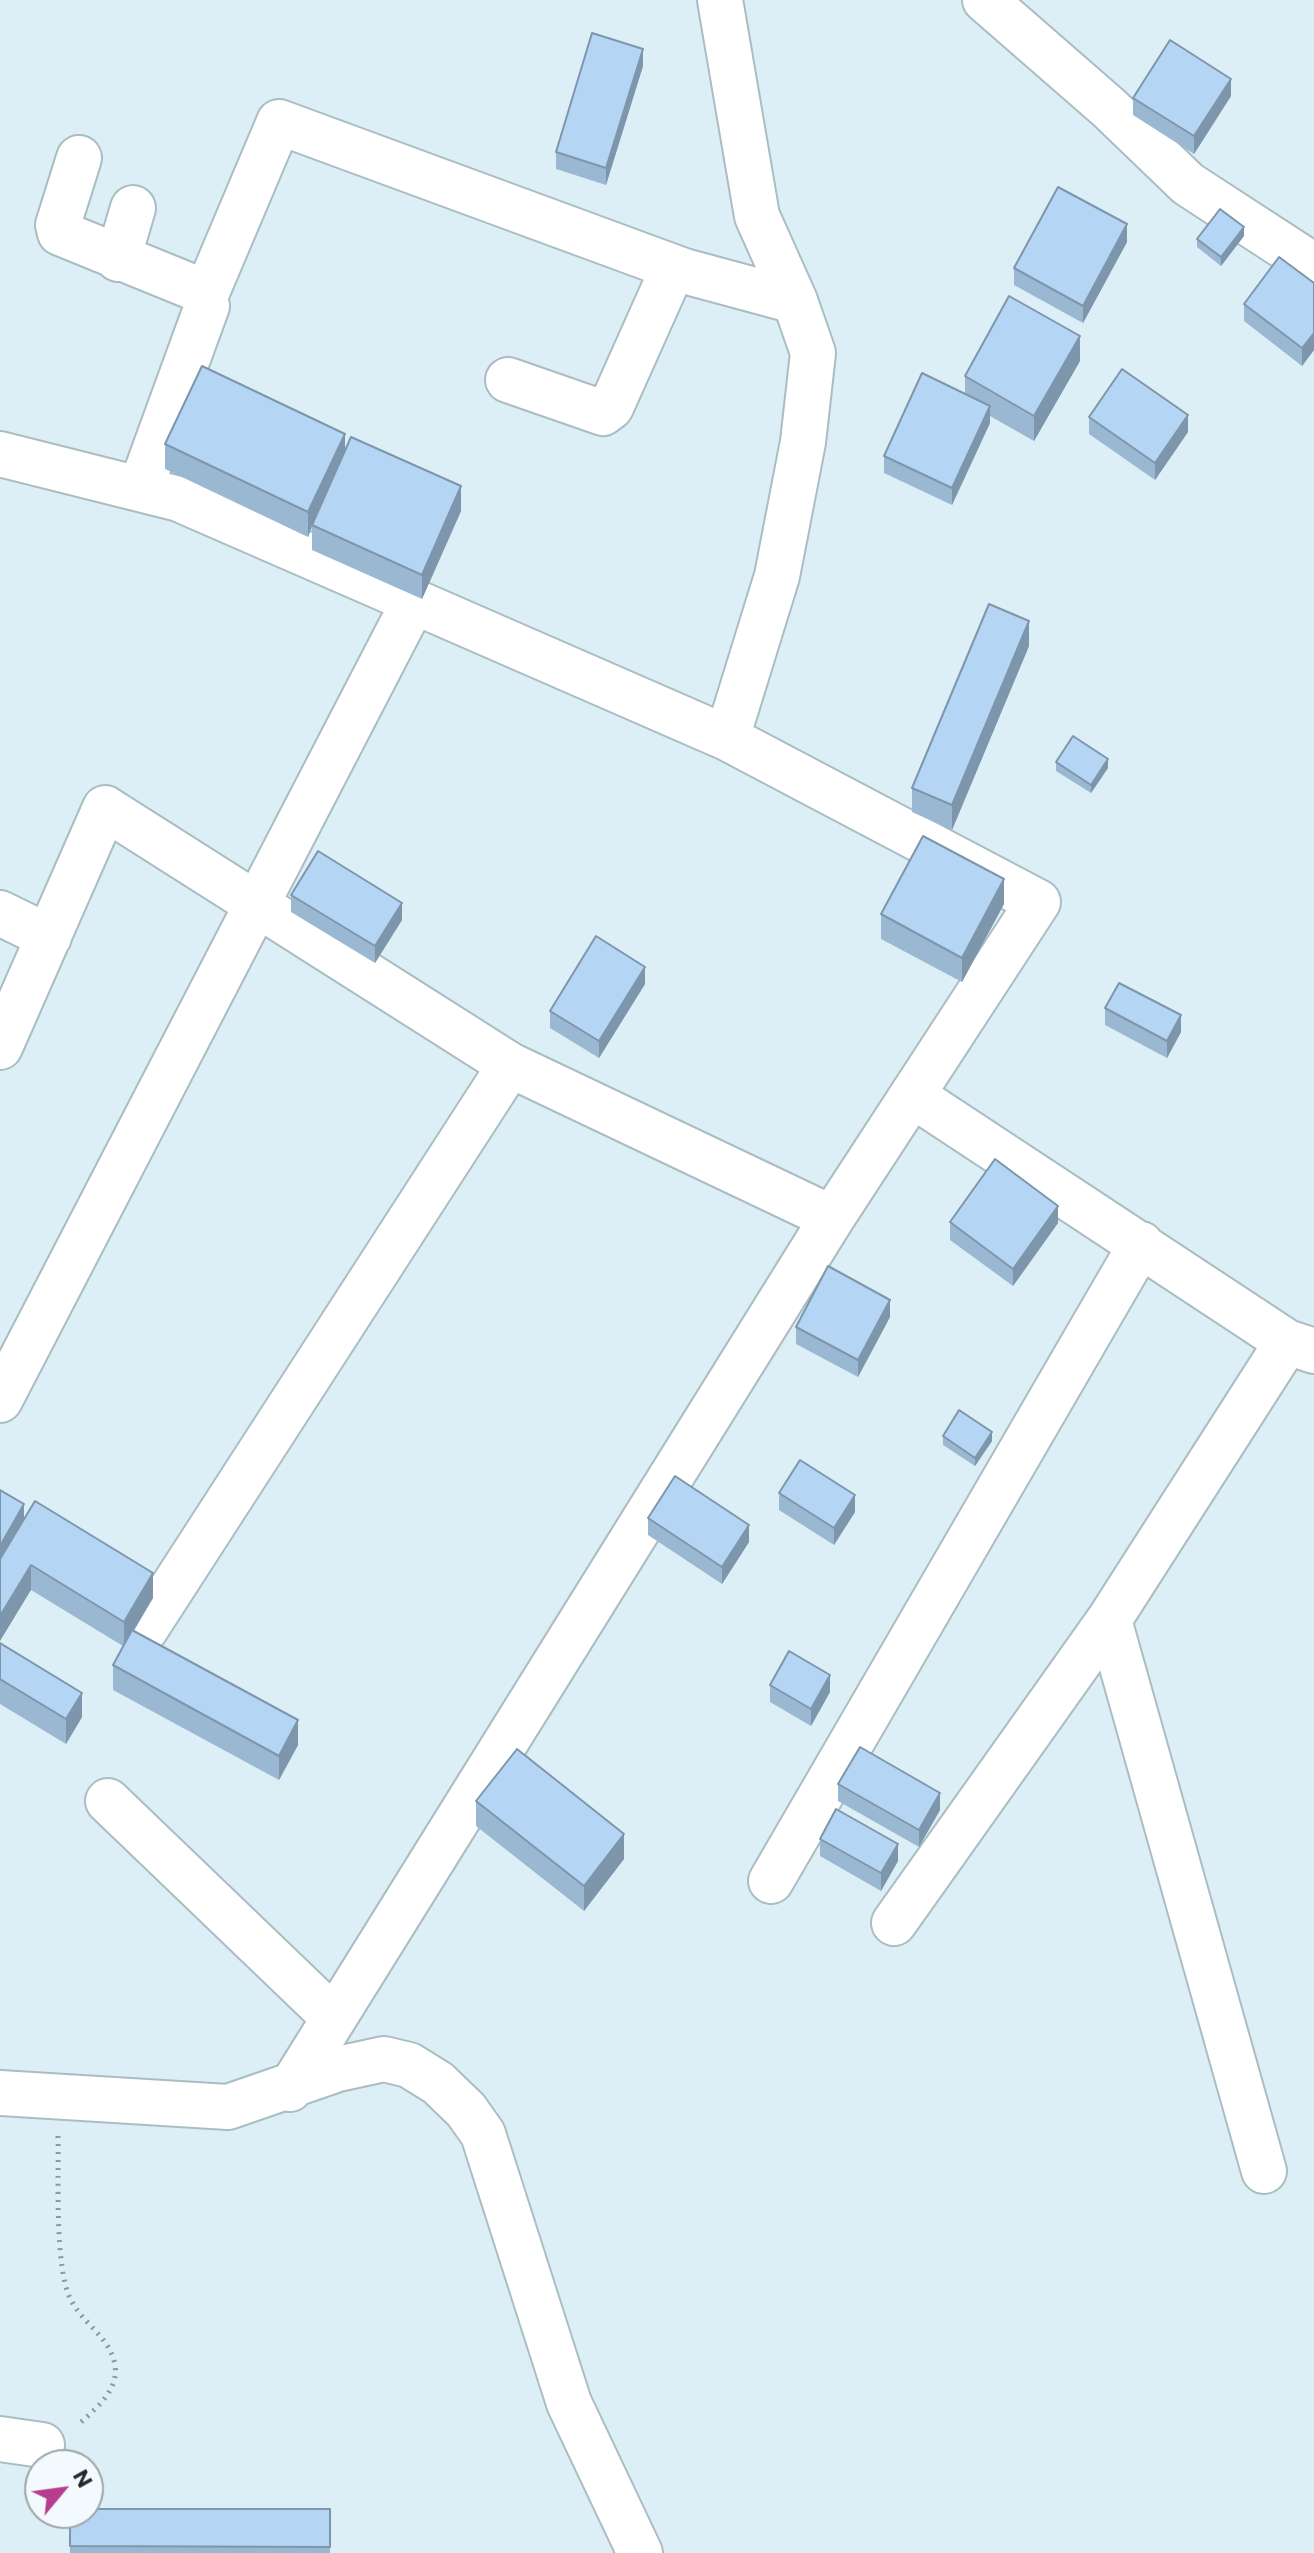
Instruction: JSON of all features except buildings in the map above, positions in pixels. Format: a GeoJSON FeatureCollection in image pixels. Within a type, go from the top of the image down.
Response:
{"type":"FeatureCollection","features":[{"type":"Feature","properties":{"kind":"street"},"geometry":{"type":"LineString","coordinates":[[720,0],[757,216],[795,301],[813,353],[803,442],[777,576],[727,738]]}},
{"type":"Feature","properties":{"kind":"street"},"geometry":{"type":"LineString","coordinates":[[985,0],[1109,108],[1188,184],[1314,266]]}},
{"type":"Feature","properties":{"kind":"street"},"geometry":{"type":"LineString","coordinates":[[141,487],[206,316],[205,297],[279,122],[684,271],[795,301]]}},
{"type":"Feature","properties":{"kind":"street"},"geometry":{"type":"LineString","coordinates":[[79,158],[58,225],[60,233],[195,288],[205,297]]}},
{"type":"Feature","properties":{"kind":"street"},"geometry":{"type":"LineString","coordinates":[[118,259],[133,208]]}},
{"type":"Feature","properties":{"kind":"street"},"geometry":{"type":"LineString","coordinates":[[508,380],[603,413],[611,407],[670,275],[684,271]]}},
{"type":"Feature","properties":{"kind":"street"},"geometry":{"type":"LineString","coordinates":[[0,454],[179,499],[727,738],[1038,902],[832,1218],[290,2089]]}},
{"type":"Feature","properties":{"kind":"street"},"geometry":{"type":"LineString","coordinates":[[0,1400],[260,904],[413,603]]}},
{"type":"Feature","properties":{"kind":"street"},"geometry":{"type":"LineString","coordinates":[[0,1047],[105,808],[510,1065],[832,1218]]}},
{"type":"Feature","properties":{"kind":"street"},"geometry":{"type":"LineString","coordinates":[[0,913],[49,937]]}},
{"type":"Feature","properties":{"kind":"street"},"geometry":{"type":"LineString","coordinates":[[145,1630],[510,1065]]}},
{"type":"Feature","properties":{"kind":"street"},"geometry":{"type":"LineString","coordinates":[[894,1923],[1300,1346],[912,1095]]}},
{"type":"Feature","properties":{"kind":"street"},"geometry":{"type":"LineString","coordinates":[[771,1881],[1141,1244]]}},
{"type":"Feature","properties":{"kind":"street"},"geometry":{"type":"LineString","coordinates":[[1109,1620],[1264,2171]]}},
{"type":"Feature","properties":{"kind":"street"},"geometry":{"type":"LineString","coordinates":[[108,1801],[334,2018]]}},
{"type":"Feature","properties":{"kind":"street"},"geometry":{"type":"LineString","coordinates":[[0,2093],[57,2099],[228,2107],[290,2089],[338,2069],[384,2059],[409,2065],[438,2083],[466,2110],[483,2134],[569,2403],[640,2553]]}},
{"type":"Feature","properties":{"kind":"street"},"geometry":{"type":"LineString","coordinates":[[0,2439],[56,2438]]}},
{"type":"Feature","properties":{"kind":"path"},"geometry":{"type":"LineString","coordinates":[[56,2438],[111,2390],[115,2367],[109,2346],[70,2300],[63,2271],[57,2099]]}}]}
